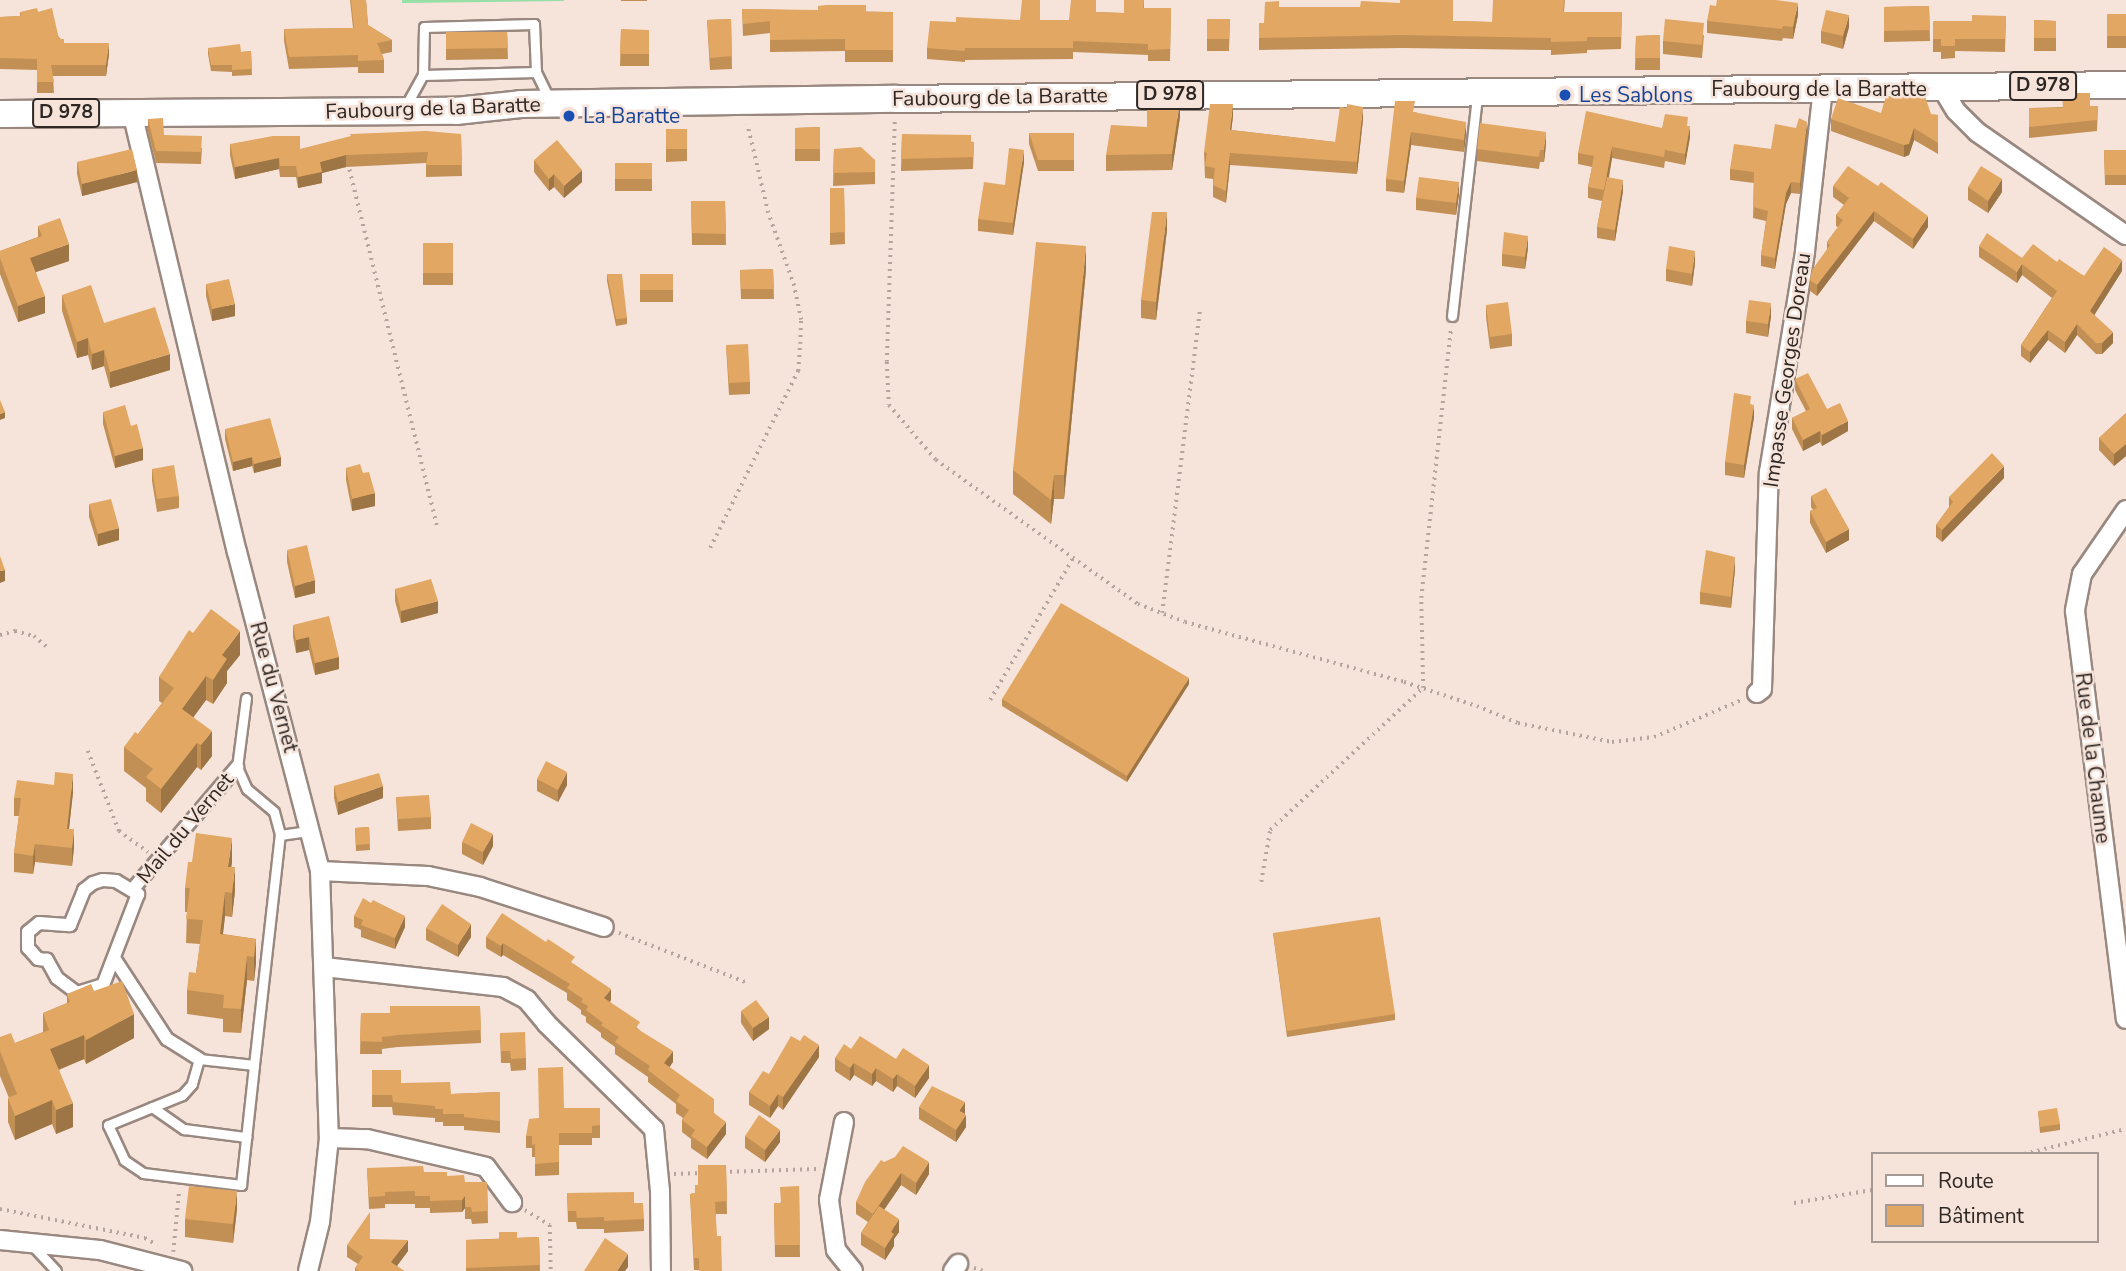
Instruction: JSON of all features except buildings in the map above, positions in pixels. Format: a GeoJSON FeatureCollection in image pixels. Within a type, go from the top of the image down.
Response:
{"type":"FeatureCollection","features":[{"type":"Feature","properties":{"kind":"main road","name":"Faubourg de la Baratte"},"geometry":{"type":"LineString","coordinates":[[0,114],[456,111],[552,104],[743,101],[2126,85]]}},
{"type":"Feature","properties":{"kind":"street","name":"Impasse Georges Doreau"},"geometry":{"type":"LineString","coordinates":[[1757,693],[1762,689],[1769,472],[1805,251],[1823,88]]}},
{"type":"Feature","properties":{"kind":"street"},"geometry":{"type":"LineString","coordinates":[[1942,88],[1956,111],[1977,132],[2126,234]]}},
{"type":"Feature","properties":{"kind":"street","name":"Rue du Vernet"},"geometry":{"type":"LineString","coordinates":[[132,112],[237,552],[312,831],[320,871],[329,1138],[320,1222],[308,1271]]}},
{"type":"Feature","properties":{"kind":"street","name":"Rue de la Chaume"},"geometry":{"type":"LineString","coordinates":[[2126,510],[2082,574],[2074,611],[2126,1019]]}},
{"type":"Feature","properties":{"kind":"street","name":"Mail du Vernet"},"geometry":{"type":"LineString","coordinates":[[132,890],[237,767]]}},
{"type":"Feature","properties":{"kind":"street"},"geometry":{"type":"LineString","coordinates":[[320,871],[428,876],[480,887],[604,927]]}},
{"type":"Feature","properties":{"kind":"street","name":"Mail du Vernet"},"geometry":{"type":"LineString","coordinates":[[116,881],[132,890],[138,894],[103,985],[77,993],[57,978],[47,960],[38,958],[28,948],[28,932],[39,923],[71,925],[79,898],[93,883],[116,881]]}},
{"type":"Feature","properties":{"kind":"street"},"geometry":{"type":"LineString","coordinates":[[114,958],[167,1039],[199,1059]]}},
{"type":"Feature","properties":{"kind":"street"},"geometry":{"type":"LineString","coordinates":[[324,967],[503,987],[527,1000],[545,1023],[654,1129],[661,1271]]}},
{"type":"Feature","properties":{"kind":"street"},"geometry":{"type":"LineString","coordinates":[[844,1122],[829,1200],[836,1250],[853,1271]]}},
{"type":"Feature","properties":{"kind":"street"},"geometry":{"type":"LineString","coordinates":[[329,1138],[367,1139],[486,1167],[512,1202]]}},
{"type":"Feature","properties":{"kind":"street"},"geometry":{"type":"LineString","coordinates":[[0,1240],[100,1250],[178,1263]]}},
{"type":"Feature","properties":{"kind":"lane"},"geometry":{"type":"LineString","coordinates":[[403,111],[424,75],[424,27],[438,26],[534,24],[536,72],[552,104]]}},
{"type":"Feature","properties":{"kind":"lane"},"geometry":{"type":"LineString","coordinates":[[424,75],[536,72]]}},
{"type":"Feature","properties":{"kind":"lane"},"geometry":{"type":"LineString","coordinates":[[1452,316],[1477,92]]}},
{"type":"Feature","properties":{"kind":"lane"},"geometry":{"type":"LineString","coordinates":[[246,698],[237,767],[247,789],[274,812],[280,835],[241,1185],[143,1173],[124,1160],[108,1125],[182,1095],[192,1084],[199,1059],[254,1065]]}},
{"type":"Feature","properties":{"kind":"lane"},"geometry":{"type":"LineString","coordinates":[[280,835],[312,831]]}},
{"type":"Feature","properties":{"kind":"lane"},"geometry":{"type":"LineString","coordinates":[[152,1107],[184,1129],[246,1137]]}},
{"type":"Feature","properties":{"kind":"lane"},"geometry":{"type":"LineString","coordinates":[[31,1244],[56,1271]]}},
{"type":"Feature","properties":{"kind":"path"},"geometry":{"type":"LineString","coordinates":[[896,99],[887,362],[889,405],[936,460],[1138,604],[1423,688],[1518,723],[1612,742],[1654,737],[1757,693]]}},
{"type":"Feature","properties":{"kind":"path"},"geometry":{"type":"LineString","coordinates":[[710,548],[798,371],[800,344],[801,320],[794,286],[768,213],[743,101]]}},
{"type":"Feature","properties":{"kind":"path"},"geometry":{"type":"LineString","coordinates":[[345,152],[437,525]]}},
{"type":"Feature","properties":{"kind":"path"},"geometry":{"type":"LineString","coordinates":[[1162,613],[1200,307]]}},
{"type":"Feature","properties":{"kind":"path"},"geometry":{"type":"LineString","coordinates":[[1261,883],[1270,830],[1423,688],[1421,598],[1452,316]]}},
{"type":"Feature","properties":{"kind":"path"},"geometry":{"type":"LineString","coordinates":[[990,700],[1073,558]]}},
{"type":"Feature","properties":{"kind":"path"},"geometry":{"type":"LineString","coordinates":[[0,635],[15,631],[34,636],[46,646]]}},
{"type":"Feature","properties":{"kind":"path"},"geometry":{"type":"LineString","coordinates":[[88,751],[119,831],[159,859]]}},
{"type":"Feature","properties":{"kind":"path"},"geometry":{"type":"LineString","coordinates":[[604,927],[748,983]]}},
{"type":"Feature","properties":{"kind":"path"},"geometry":{"type":"LineString","coordinates":[[2032,1152],[2126,1129]]}},
{"type":"Feature","properties":{"kind":"path"},"geometry":{"type":"LineString","coordinates":[[658,1174],[835,1168]]}},
{"type":"Feature","properties":{"kind":"path"},"geometry":{"type":"LineString","coordinates":[[178,1263],[180,1178]]}},
{"type":"Feature","properties":{"kind":"path"},"geometry":{"type":"LineString","coordinates":[[1794,1203],[1870,1190]]}},
{"type":"Feature","properties":{"kind":"path"},"geometry":{"type":"LineString","coordinates":[[512,1202],[550,1225],[551,1271]]}},
{"type":"Feature","properties":{"kind":"green space"},"geometry":{"type":"Polygon","coordinates":[[[402,0],[564,0],[564,1],[402,3],[402,0]]]}},
{"type":"Feature","properties":{"kind":"place","name":"Les Sablons"},"geometry":{"type":"Point","coordinates":[1565,95]}},
{"type":"Feature","properties":{"kind":"place","name":"La Baratte"},"geometry":{"type":"Point","coordinates":[569,116]}}]}
